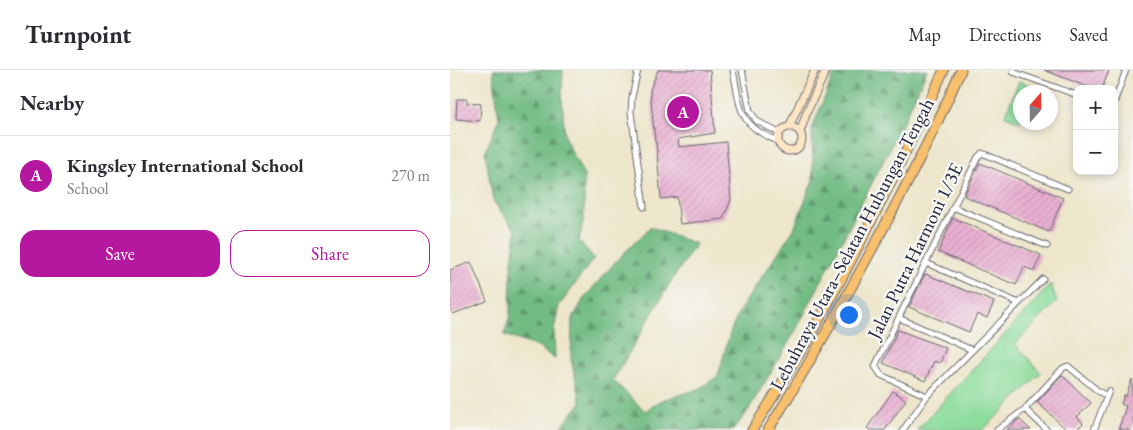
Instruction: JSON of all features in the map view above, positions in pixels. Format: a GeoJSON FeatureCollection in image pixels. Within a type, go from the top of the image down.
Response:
{"type":"FeatureCollection","features":[{"type":"Feature","properties":{"kind":"highway","name":"Lebuhraya Utara–Selatan Hubungan Tengah"},"geometry":{"type":"LineString","coordinates":[[752,430],[777,392],[855,254],[908,148],[944,70]]}},
{"type":"Feature","properties":{"kind":"highway","name":"Lebuhraya Utara–Selatan Hubungan Tengah"},"geometry":{"type":"LineString","coordinates":[[768,430],[794,389],[870,253],[922,155],[961,70]]}},
{"type":"Feature","properties":{"kind":"main road"},"geometry":{"type":"LineString","coordinates":[[789,127],[815,70]]}},
{"type":"Feature","properties":{"kind":"main road"},"geometry":{"type":"LineString","coordinates":[[800,132],[826,70]]}},
{"type":"Feature","properties":{"kind":"main road"},"geometry":{"type":"LineString","coordinates":[[789,127],[795,128],[800,132],[803,140],[796,150],[786,151],[781,147],[778,141],[779,133],[782,130],[789,127]]}},
{"type":"Feature","properties":{"kind":"street"},"geometry":{"type":"LineString","coordinates":[[638,70],[631,112],[644,207]]}},
{"type":"Feature","properties":{"kind":"street"},"geometry":{"type":"LineString","coordinates":[[733,70],[744,118],[756,131],[778,141]]}},
{"type":"Feature","properties":{"kind":"street"},"geometry":{"type":"LineString","coordinates":[[742,70],[750,111],[758,122],[779,133]]}},
{"type":"Feature","properties":{"kind":"street"},"geometry":{"type":"LineString","coordinates":[[1118,92],[1126,70]]}},
{"type":"Feature","properties":{"kind":"street"},"geometry":{"type":"LineString","coordinates":[[1014,71],[1073,93]]}},
{"type":"Feature","properties":{"kind":"street","name":"Jalan Putra Harmoni 1/3E"},"geometry":{"type":"LineString","coordinates":[[927,396],[881,375],[875,366],[978,157],[982,153],[1068,189]]}},
{"type":"Feature","properties":{"kind":"street"},"geometry":{"type":"LineString","coordinates":[[954,207],[1047,246]]}},
{"type":"Feature","properties":{"kind":"street"},"geometry":{"type":"LineString","coordinates":[[926,263],[1019,303]]}},
{"type":"Feature","properties":{"kind":"street"},"geometry":{"type":"LineString","coordinates":[[904,430],[927,396],[1043,279]]}},
{"type":"Feature","properties":{"kind":"street"},"geometry":{"type":"LineString","coordinates":[[899,318],[972,350]]}},
{"type":"Feature","properties":{"kind":"street"},"geometry":{"type":"LineString","coordinates":[[997,430],[1025,410],[1063,368],[1068,366],[1098,391],[1108,393],[1094,430]]}},
{"type":"Feature","properties":{"kind":"street"},"geometry":{"type":"LineString","coordinates":[[1025,410],[1047,430]]}},
{"type":"Feature","properties":{"kind":"green space"},"geometry":{"type":"Polygon","coordinates":[[[493,70],[563,70],[562,98],[565,138],[584,176],[584,218],[579,241],[594,258],[559,306],[554,329],[555,359],[538,347],[504,335],[510,316],[511,271],[516,231],[493,201],[485,152],[499,120],[493,70]]]}},
{"type":"Feature","properties":{"kind":"green space"},"geometry":{"type":"Polygon","coordinates":[[[836,70],[927,70],[899,131],[796,330],[746,414],[733,430],[559,430],[581,402],[571,359],[572,319],[585,297],[618,259],[651,227],[696,244],[672,280],[613,380],[645,411],[662,400],[699,389],[718,376],[730,333],[740,310],[794,229],[813,180],[812,128],[836,70]]]}},
{"type":"Feature","properties":{"kind":"green space"},"geometry":{"type":"Polygon","coordinates":[[[1019,81],[1030,85],[1017,85],[1019,81]]]}},
{"type":"Feature","properties":{"kind":"green space"},"geometry":{"type":"Polygon","coordinates":[[[1013,96],[1013,119],[1005,116],[1013,96]]]}},
{"type":"Feature","properties":{"kind":"green space"},"geometry":{"type":"Polygon","coordinates":[[[1051,284],[1057,302],[1015,344],[1041,373],[983,430],[917,430],[1051,284]]]}},
{"type":"Feature","properties":{"kind":"building"},"geometry":{"type":"Polygon","coordinates":[[[658,70],[710,70],[715,133],[678,139],[679,147],[726,142],[731,200],[723,219],[680,224],[677,197],[661,199],[650,90],[658,70]]]}},
{"type":"Feature","properties":{"kind":"building"},"geometry":{"type":"Polygon","coordinates":[[[1044,70],[1109,70],[1103,85],[1083,85],[1044,70]]]}},
{"type":"Feature","properties":{"kind":"building"},"geometry":{"type":"Polygon","coordinates":[[[457,99],[467,99],[467,103],[481,104],[480,121],[456,119],[457,99]]]}},
{"type":"Feature","properties":{"kind":"building"},"geometry":{"type":"Polygon","coordinates":[[[980,163],[1063,198],[1049,232],[964,196],[980,163]]]}},
{"type":"Feature","properties":{"kind":"building"},"geometry":{"type":"Polygon","coordinates":[[[953,218],[1041,255],[1034,271],[1024,267],[1016,285],[938,252],[953,218]]]}},
{"type":"Feature","properties":{"kind":"building"},"geometry":{"type":"Polygon","coordinates":[[[471,262],[487,301],[453,314],[450,307],[450,270],[471,262]]]}},
{"type":"Feature","properties":{"kind":"building"},"geometry":{"type":"Polygon","coordinates":[[[925,274],[994,302],[987,318],[977,314],[969,332],[909,307],[925,274]]]}},
{"type":"Feature","properties":{"kind":"building"},"geometry":{"type":"Polygon","coordinates":[[[898,330],[946,348],[940,363],[934,361],[925,381],[883,363],[898,330]]]}},
{"type":"Feature","properties":{"kind":"building"},"geometry":{"type":"Polygon","coordinates":[[[1062,375],[1091,403],[1077,417],[1083,423],[1076,430],[1067,430],[1037,402],[1062,375]]]}},
{"type":"Feature","properties":{"kind":"building"},"geometry":{"type":"Polygon","coordinates":[[[1132,379],[1133,424],[1131,430],[1124,430],[1119,428],[1126,406],[1121,404],[1132,379]]]}},
{"type":"Feature","properties":{"kind":"building"},"geometry":{"type":"Polygon","coordinates":[[[893,391],[906,400],[885,430],[870,430],[867,428],[893,391]]]}},
{"type":"Feature","properties":{"kind":"building"},"geometry":{"type":"Polygon","coordinates":[[[1019,419],[1031,430],[1007,430],[1019,419]]]}},
{"type":"Feature","properties":{"kind":"place","name":"Kingsley International School"},"geometry":{"type":"Point","coordinates":[683,112]}}]}
